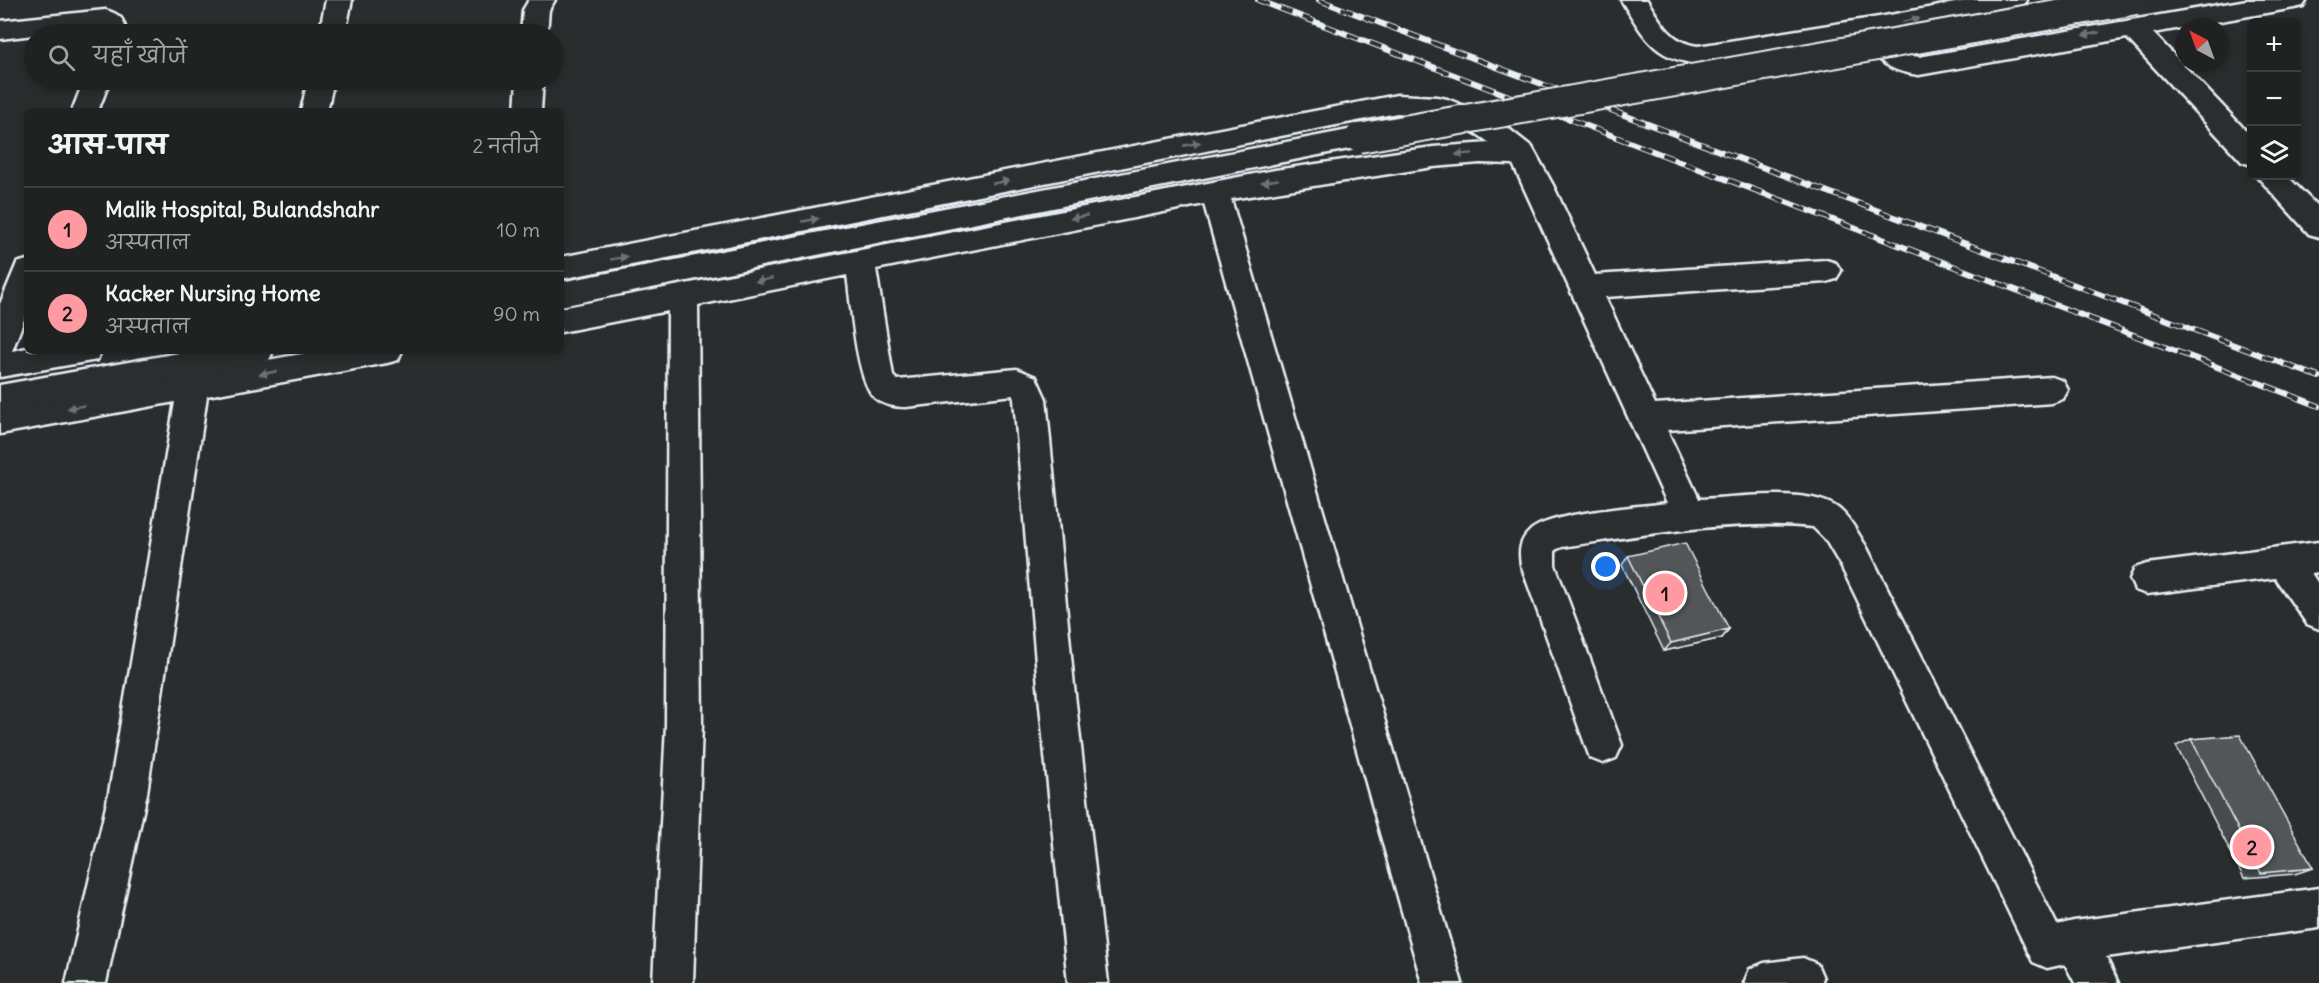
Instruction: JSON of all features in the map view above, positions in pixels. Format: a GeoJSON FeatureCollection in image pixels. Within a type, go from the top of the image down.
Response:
{"type":"FeatureCollection","features":[{"type":"Feature","properties":{"kind":"street"},"geometry":{"type":"LineString","coordinates":[[334,24],[339,0]]}},
{"type":"Feature","properties":{"kind":"street"},"geometry":{"type":"LineString","coordinates":[[535,24],[536,10],[542,0]]}},
{"type":"Feature","properties":{"kind":"street"},"geometry":{"type":"LineString","coordinates":[[1634,0],[1669,49],[1681,55],[1698,56],[1879,26],[2014,0]]}},
{"type":"Feature","properties":{"kind":"street"},"geometry":{"type":"LineString","coordinates":[[564,293],[1359,138],[2136,0]]}},
{"type":"Feature","properties":{"kind":"street"},"geometry":{"type":"LineString","coordinates":[[1879,26],[1872,34],[1893,60],[1901,65],[1919,66],[2294,0]]}},
{"type":"Feature","properties":{"kind":"street"},"geometry":{"type":"LineString","coordinates":[[52,24],[105,18],[112,24]]}},
{"type":"Feature","properties":{"kind":"street"},"geometry":{"type":"LineString","coordinates":[[0,30],[24,27]]}},
{"type":"Feature","properties":{"kind":"street"},"geometry":{"type":"LineString","coordinates":[[2132,27],[2247,150]]}},
{"type":"Feature","properties":{"kind":"street"},"geometry":{"type":"LineString","coordinates":[[86,108],[93,90]]}},
{"type":"Feature","properties":{"kind":"street"},"geometry":{"type":"LineString","coordinates":[[315,108],[319,90]]}},
{"type":"Feature","properties":{"kind":"street"},"geometry":{"type":"LineString","coordinates":[[528,108],[530,90]]}},
{"type":"Feature","properties":{"kind":"street"},"geometry":{"type":"LineString","coordinates":[[564,267],[1397,104],[1437,106],[1485,125],[1522,154],[1540,187],[1689,514]]}},
{"type":"Feature","properties":{"kind":"street"},"geometry":{"type":"LineString","coordinates":[[564,319],[1275,180],[1433,157],[1480,153],[1522,154]]}},
{"type":"Feature","properties":{"kind":"street"},"geometry":{"type":"LineString","coordinates":[[2275,180],[2319,226]]}},
{"type":"Feature","properties":{"kind":"street"},"geometry":{"type":"LineString","coordinates":[[1215,192],[1442,983]]}},
{"type":"Feature","properties":{"kind":"street"},"geometry":{"type":"LineString","coordinates":[[860,261],[878,378],[883,388],[892,394],[906,394],[1017,382],[1025,386],[1030,399],[1056,686],[1088,983]]}},
{"type":"Feature","properties":{"kind":"street"},"geometry":{"type":"LineString","coordinates":[[1586,287],[1826,271]]}},
{"type":"Feature","properties":{"kind":"street"},"geometry":{"type":"LineString","coordinates":[[0,345],[24,279]]}},
{"type":"Feature","properties":{"kind":"street"},"geometry":{"type":"LineString","coordinates":[[673,983],[684,725],[683,297]]}},
{"type":"Feature","properties":{"kind":"street"},"geometry":{"type":"LineString","coordinates":[[0,365],[68,354]]}},
{"type":"Feature","properties":{"kind":"street"},"geometry":{"type":"LineString","coordinates":[[0,398],[242,354]]}},
{"type":"Feature","properties":{"kind":"street"},"geometry":{"type":"LineString","coordinates":[[0,421],[371,354]]}},
{"type":"Feature","properties":{"kind":"street"},"geometry":{"type":"LineString","coordinates":[[86,983],[128,793],[193,387]]}},
{"type":"Feature","properties":{"kind":"street"},"geometry":{"type":"LineString","coordinates":[[1646,418],[2052,390]]}},
{"type":"Feature","properties":{"kind":"street"},"geometry":{"type":"LineString","coordinates":[[1603,745],[1538,565],[1536,549],[1543,540],[1558,533],[1689,514],[1802,512],[1823,516],[1838,530],[1854,557],[2046,948],[2074,941],[2319,908]]}},
{"type":"Feature","properties":{"kind":"street"},"geometry":{"type":"LineString","coordinates":[[2147,579],[2319,557]]}},
{"type":"Feature","properties":{"kind":"street"},"geometry":{"type":"LineString","coordinates":[[2283,562],[2319,613]]}},
{"type":"Feature","properties":{"kind":"street"},"geometry":{"type":"LineString","coordinates":[[2074,941],[2098,983]]}},
{"type":"Feature","properties":{"kind":"street"},"geometry":{"type":"LineString","coordinates":[[1764,983],[1803,978]]}},
{"type":"Feature","properties":{"kind":"building"},"geometry":{"type":"Polygon","coordinates":[[[1685,543],[1729,629],[1671,643],[1628,556],[1685,543]]]}},
{"type":"Feature","properties":{"kind":"building"},"geometry":{"type":"Polygon","coordinates":[[[2240,735],[2313,868],[2261,873],[2191,739],[2240,735]]]}},
{"type":"Feature","properties":{"kind":"railway"},"geometry":{"type":"LineString","coordinates":[[1258,0],[2319,406]]}},
{"type":"Feature","properties":{"kind":"railway"},"geometry":{"type":"LineString","coordinates":[[1319,0],[2319,377]]}},
{"type":"Feature","properties":{"kind":"place","name":"Malik Hospital, Bulandshahr"},"geometry":{"type":"Point","coordinates":[1665,593]}},
{"type":"Feature","properties":{"kind":"place","name":"Kacker Nursing Home"},"geometry":{"type":"Point","coordinates":[2252,847]}}]}
